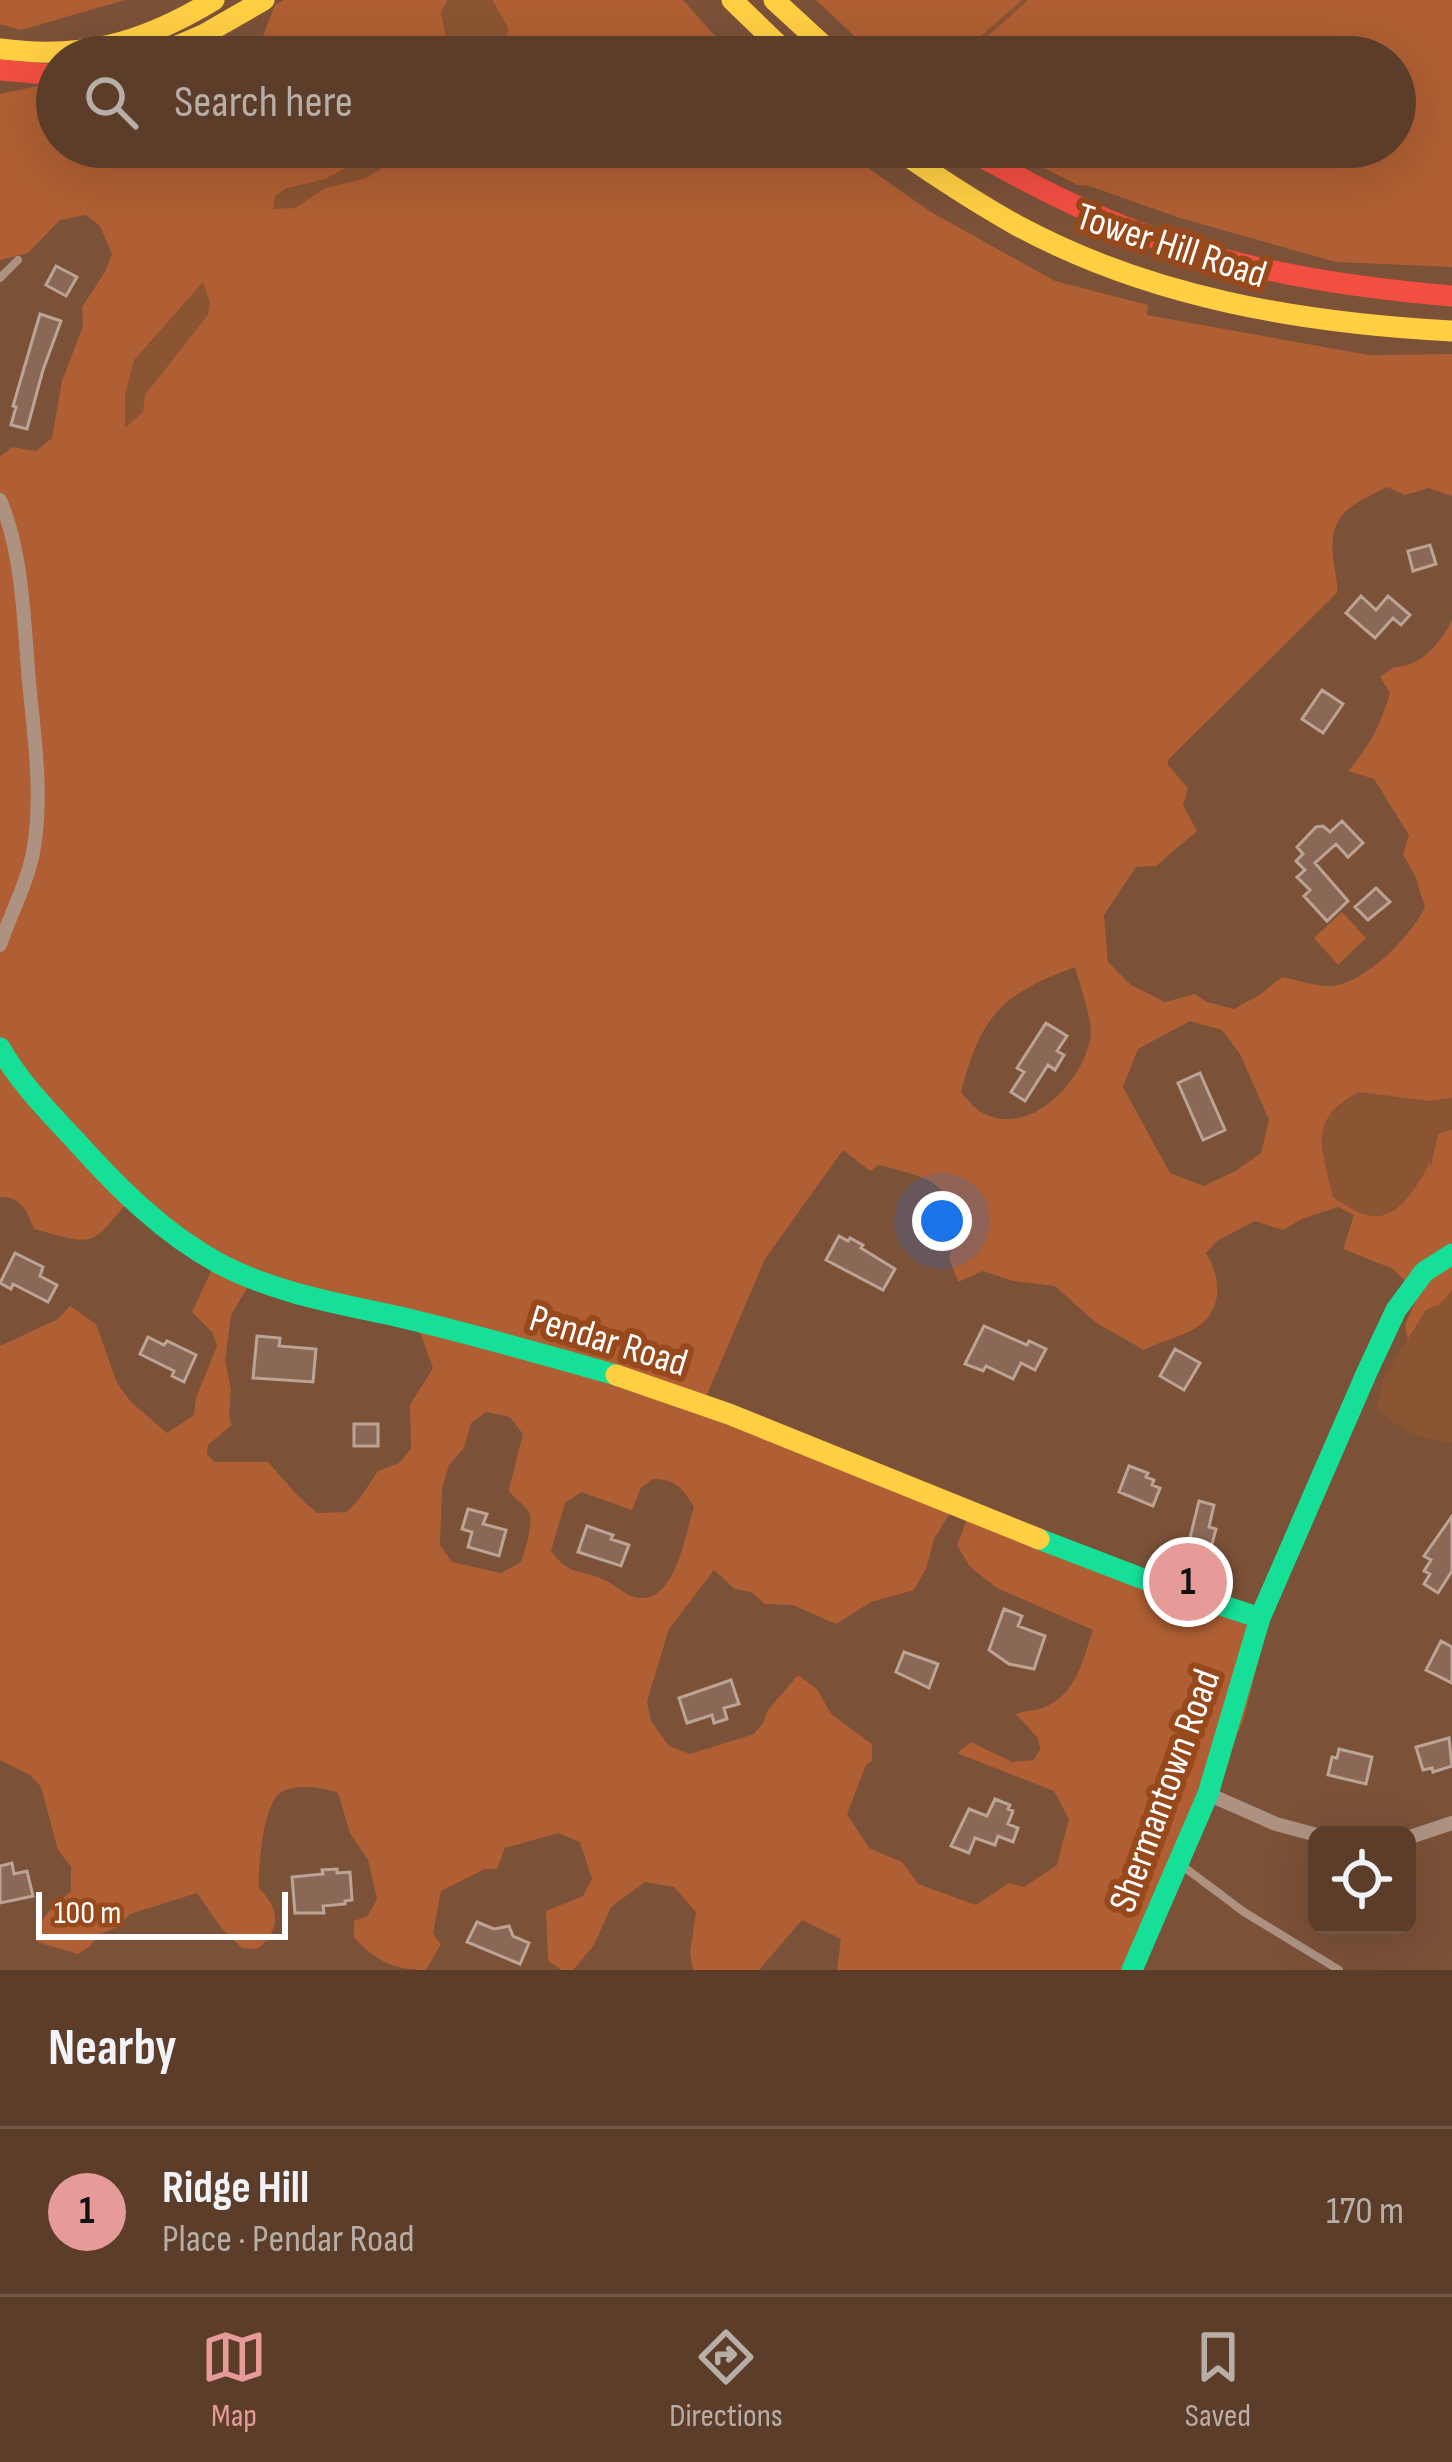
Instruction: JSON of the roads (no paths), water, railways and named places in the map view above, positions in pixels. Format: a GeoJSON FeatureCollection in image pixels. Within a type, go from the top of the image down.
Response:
{"type":"FeatureCollection","features":[{"type":"Feature","properties":{"kind":"main road"},"geometry":{"type":"LineString","coordinates":[[145,36],[214,0]]}},
{"type":"Feature","properties":{"kind":"main road"},"geometry":{"type":"LineString","coordinates":[[201,36],[264,0]]}},
{"type":"Feature","properties":{"kind":"main road"},"geometry":{"type":"LineString","coordinates":[[732,0],[769,36]]}},
{"type":"Feature","properties":{"kind":"main road"},"geometry":{"type":"LineString","coordinates":[[774,0],[813,36]]}},
{"type":"Feature","properties":{"kind":"main road"},"geometry":{"type":"LineString","coordinates":[[0,49],[36,52]]}},
{"type":"Feature","properties":{"kind":"main road"},"geometry":{"type":"LineString","coordinates":[[0,70],[36,73]]}},
{"type":"Feature","properties":{"kind":"main road","name":"Tower Hill Road"},"geometry":{"type":"LineString","coordinates":[[925,168],[1032,234],[1145,281],[1265,314],[1362,317],[1452,331]]}},
{"type":"Feature","properties":{"kind":"main road","name":"Tower Hill Road"},"geometry":{"type":"LineString","coordinates":[[1002,168],[1052,196],[1168,245],[1286,276],[1366,290],[1452,296]]}},
{"type":"Feature","properties":{"kind":"main road","name":"Pendar Road"},"geometry":{"type":"LineString","coordinates":[[0,1048],[49,1113],[122,1189],[193,1248],[238,1273],[652,1386],[1182,1595],[1260,1618]]}},
{"type":"Feature","properties":{"kind":"main road","name":"Shermantown Road"},"geometry":{"type":"LineString","coordinates":[[1132,1970],[1208,1794],[1260,1618],[1396,1310],[1424,1272],[1452,1254]]}},
{"type":"Feature","properties":{"kind":"street"},"geometry":{"type":"LineString","coordinates":[[0,500],[9,523],[25,633],[39,803],[32,861],[0,945]]}},
{"type":"Feature","properties":{"kind":"street"},"geometry":{"type":"LineString","coordinates":[[1208,1794],[1308,1833]]}},
{"type":"Feature","properties":{"kind":"street"},"geometry":{"type":"LineString","coordinates":[[1416,1835],[1452,1823]]}},
{"type":"Feature","properties":{"kind":"lane"},"geometry":{"type":"LineString","coordinates":[[0,278],[18,260]]}},
{"type":"Feature","properties":{"kind":"lane"},"geometry":{"type":"LineString","coordinates":[[1178,1864],[1244,1912],[1339,1970]]}},
{"type":"Feature","properties":{"kind":"waterway"},"geometry":{"type":"LineString","coordinates":[[984,36],[1025,0]]}},
{"type":"Feature","properties":{"kind":"place","name":"Ridge Hill"},"geometry":{"type":"Point","coordinates":[1188,1582]}}]}
